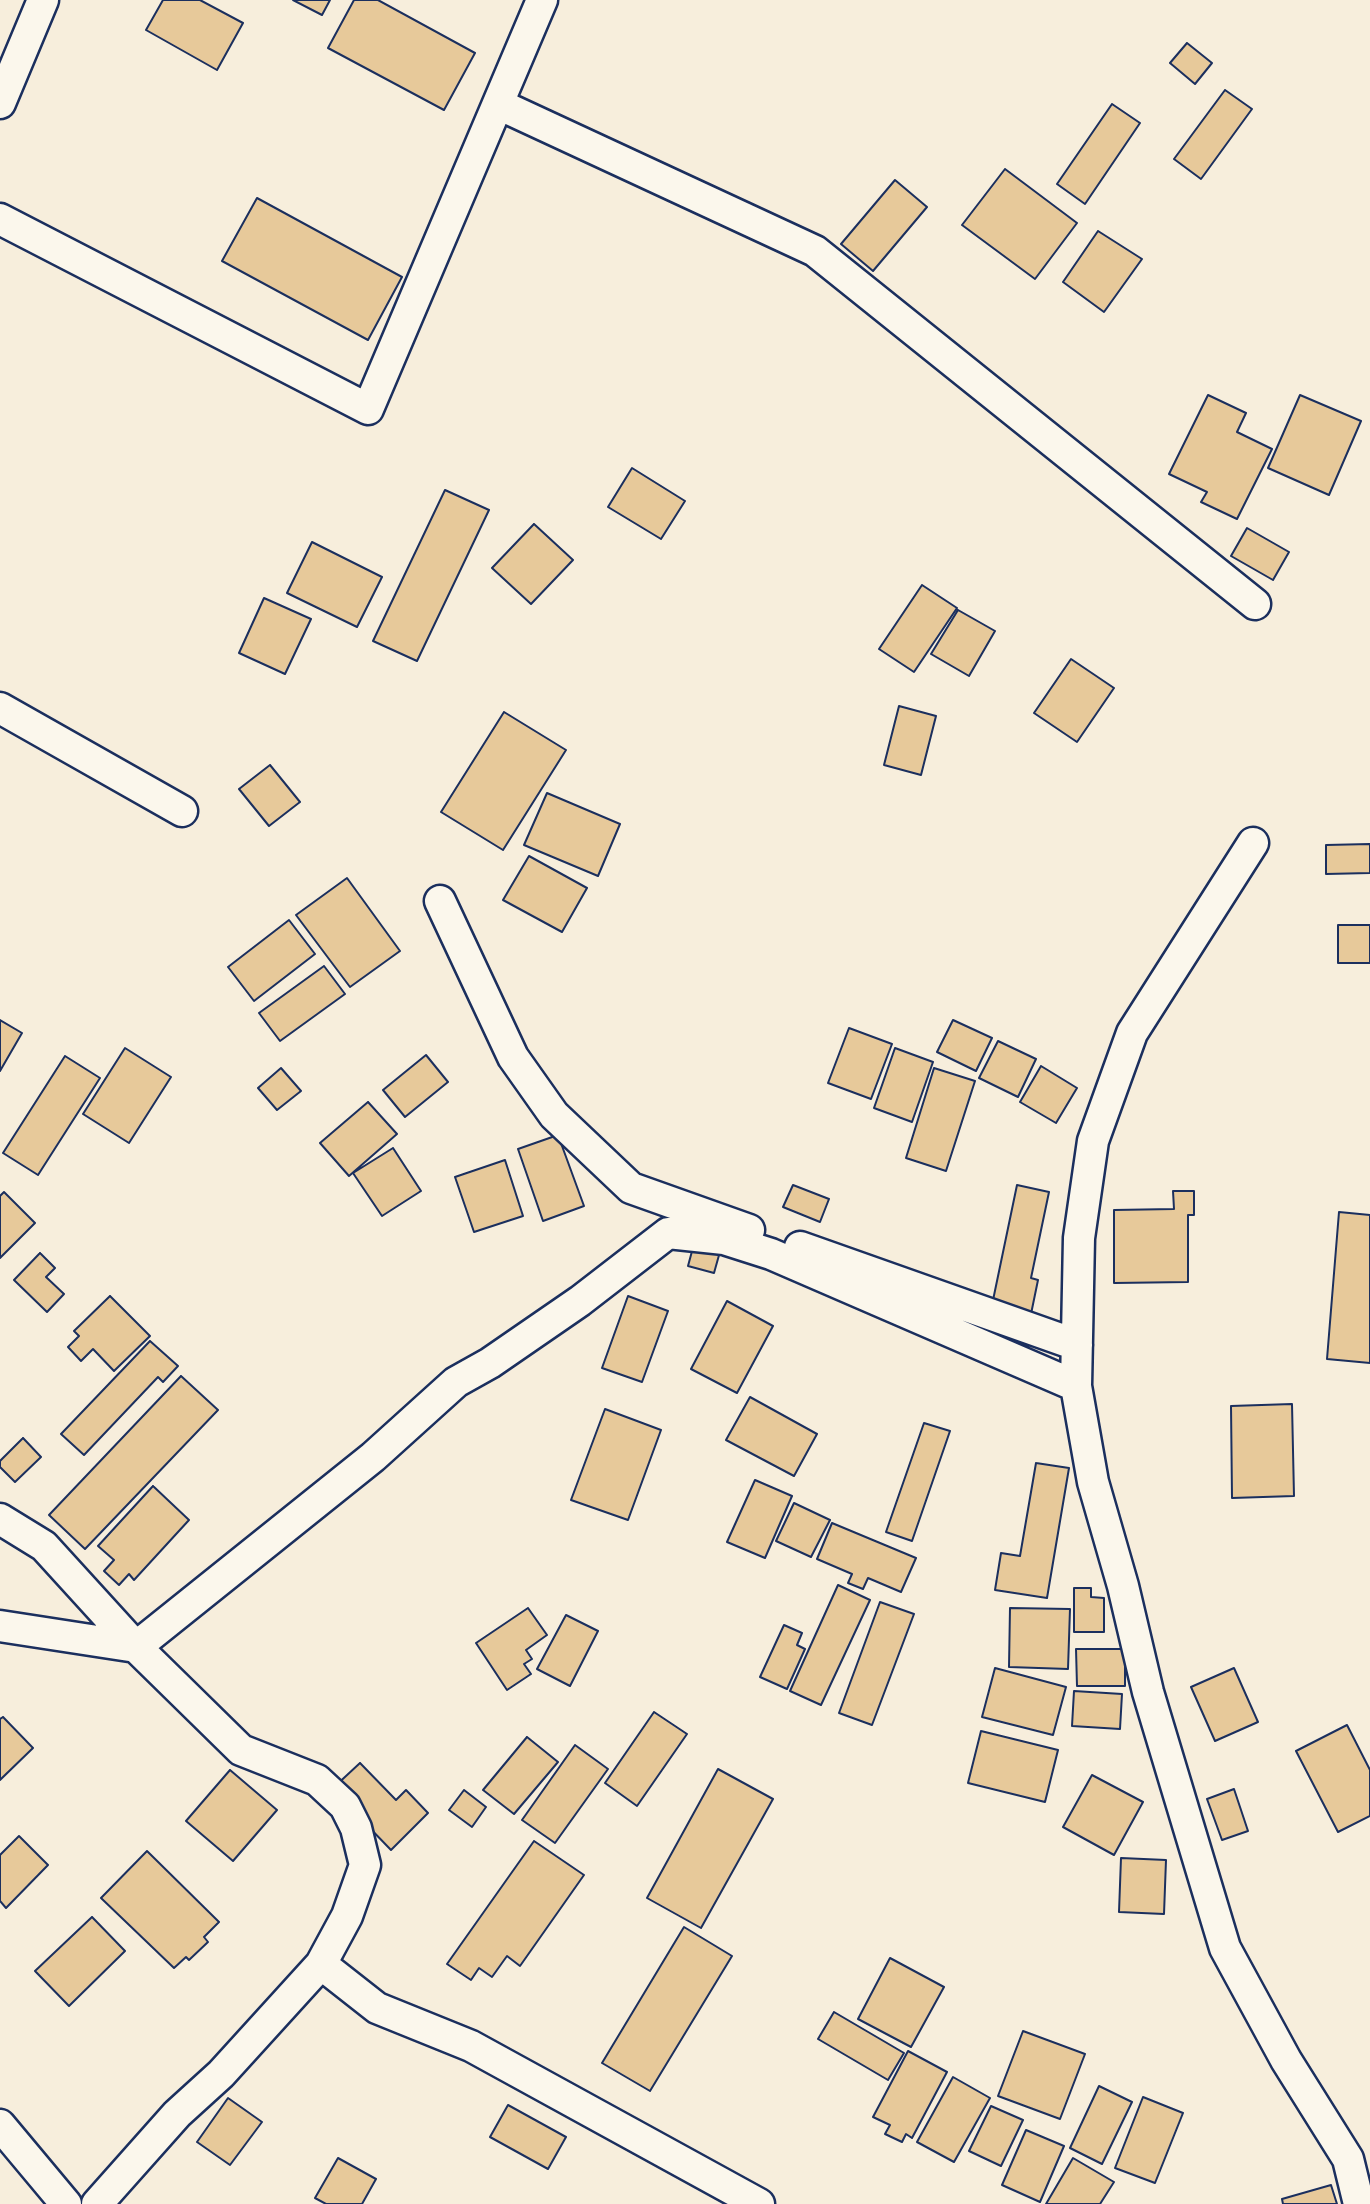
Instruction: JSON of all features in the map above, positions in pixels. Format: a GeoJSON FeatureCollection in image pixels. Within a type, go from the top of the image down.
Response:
{"type":"FeatureCollection","features":[{"type":"Feature","properties":{"kind":"street"},"geometry":{"type":"LineString","coordinates":[[0,103],[43,0]]}},
{"type":"Feature","properties":{"kind":"street"},"geometry":{"type":"LineString","coordinates":[[0,219],[368,409],[542,0]]}},
{"type":"Feature","properties":{"kind":"street"},"geometry":{"type":"LineString","coordinates":[[498,104],[816,251],[1255,604]]}},
{"type":"Feature","properties":{"kind":"street"},"geometry":{"type":"LineString","coordinates":[[0,708],[182,811]]}},
{"type":"Feature","properties":{"kind":"street"},"geometry":{"type":"LineString","coordinates":[[1254,843],[1132,1032],[1093,1142],[1079,1238],[1076,1386],[1093,1482],[1123,1586],[1148,1692],[1225,1948],[1286,2060],[1348,2159],[1359,2204]]}},
{"type":"Feature","properties":{"kind":"street"},"geometry":{"type":"LineString","coordinates":[[440,901],[513,1057],[554,1115],[631,1188],[1077,1345]]}},
{"type":"Feature","properties":{"kind":"street"},"geometry":{"type":"LineString","coordinates":[[0,1626],[136,1647],[373,1457],[456,1382],[491,1363],[580,1301],[668,1233],[724,1239],[771,1254],[1076,1386]]}},
{"type":"Feature","properties":{"kind":"street"},"geometry":{"type":"LineString","coordinates":[[0,1519],[44,1546],[136,1647],[241,1750],[317,1780],[345,1806],[356,1828],[365,1865],[347,1916],[321,1964],[221,2074],[177,2114],[97,2204]]}},
{"type":"Feature","properties":{"kind":"street"},"geometry":{"type":"LineString","coordinates":[[321,1964],[377,2008],[471,2046],[759,2204]]}},
{"type":"Feature","properties":{"kind":"street"},"geometry":{"type":"LineString","coordinates":[[0,2126],[66,2204]]}},
{"type":"Feature","properties":{"kind":"building"},"geometry":{"type":"Polygon","coordinates":[[[163,0],[200,0],[243,23],[217,70],[146,30],[163,0]]]}},
{"type":"Feature","properties":{"kind":"building"},"geometry":{"type":"Polygon","coordinates":[[[293,0],[330,0],[322,15],[293,0]]]}},
{"type":"Feature","properties":{"kind":"building"},"geometry":{"type":"Polygon","coordinates":[[[354,0],[378,0],[475,53],[444,110],[328,48],[354,0]]]}},
{"type":"Feature","properties":{"kind":"building"},"geometry":{"type":"Polygon","coordinates":[[[1187,43],[1212,63],[1195,84],[1170,63],[1187,43]]]}},
{"type":"Feature","properties":{"kind":"building"},"geometry":{"type":"Polygon","coordinates":[[[1225,90],[1252,109],[1201,179],[1174,159],[1225,90]]]}},
{"type":"Feature","properties":{"kind":"building"},"geometry":{"type":"Polygon","coordinates":[[[1112,104],[1140,123],[1085,204],[1057,184],[1112,104]]]}},
{"type":"Feature","properties":{"kind":"building"},"geometry":{"type":"Polygon","coordinates":[[[1005,169],[1077,223],[1035,279],[962,225],[1005,169]]]}},
{"type":"Feature","properties":{"kind":"building"},"geometry":{"type":"Polygon","coordinates":[[[895,180],[927,207],[873,271],[841,244],[895,180]]]}},
{"type":"Feature","properties":{"kind":"building"},"geometry":{"type":"Polygon","coordinates":[[[257,198],[402,277],[368,340],[222,261],[257,198]]]}},
{"type":"Feature","properties":{"kind":"building"},"geometry":{"type":"Polygon","coordinates":[[[1098,231],[1142,259],[1104,312],[1063,282],[1098,231]]]}},
{"type":"Feature","properties":{"kind":"building"},"geometry":{"type":"Polygon","coordinates":[[[1208,395],[1246,413],[1237,432],[1272,449],[1237,519],[1201,502],[1207,492],[1169,474],[1208,395]]]}},
{"type":"Feature","properties":{"kind":"building"},"geometry":{"type":"Polygon","coordinates":[[[1300,395],[1361,421],[1329,495],[1268,468],[1300,395]]]}},
{"type":"Feature","properties":{"kind":"building"},"geometry":{"type":"Polygon","coordinates":[[[632,468],[685,501],[661,539],[608,507],[632,468]]]}},
{"type":"Feature","properties":{"kind":"building"},"geometry":{"type":"Polygon","coordinates":[[[445,490],[489,510],[417,661],[373,641],[445,490]]]}},
{"type":"Feature","properties":{"kind":"building"},"geometry":{"type":"Polygon","coordinates":[[[534,524],[573,560],[531,604],[492,568],[534,524]]]}},
{"type":"Feature","properties":{"kind":"building"},"geometry":{"type":"Polygon","coordinates":[[[1247,528],[1289,552],[1273,580],[1231,556],[1247,528]]]}},
{"type":"Feature","properties":{"kind":"building"},"geometry":{"type":"Polygon","coordinates":[[[312,542],[382,577],[357,627],[287,593],[312,542]]]}},
{"type":"Feature","properties":{"kind":"building"},"geometry":{"type":"Polygon","coordinates":[[[922,585],[957,608],[914,672],[879,649],[922,585]]]}},
{"type":"Feature","properties":{"kind":"building"},"geometry":{"type":"Polygon","coordinates":[[[264,598],[311,619],[285,674],[239,653],[264,598]]]}},
{"type":"Feature","properties":{"kind":"building"},"geometry":{"type":"Polygon","coordinates":[[[958,610],[995,631],[969,676],[931,654],[958,610]]]}},
{"type":"Feature","properties":{"kind":"building"},"geometry":{"type":"Polygon","coordinates":[[[1071,659],[1114,688],[1077,742],[1034,713],[1071,659]]]}},
{"type":"Feature","properties":{"kind":"building"},"geometry":{"type":"Polygon","coordinates":[[[899,706],[936,716],[921,775],[884,765],[899,706]]]}},
{"type":"Feature","properties":{"kind":"building"},"geometry":{"type":"Polygon","coordinates":[[[504,712],[566,750],[503,850],[441,812],[504,712]]]}},
{"type":"Feature","properties":{"kind":"building"},"geometry":{"type":"Polygon","coordinates":[[[270,765],[300,802],[269,826],[239,789],[270,765]]]}},
{"type":"Feature","properties":{"kind":"building"},"geometry":{"type":"Polygon","coordinates":[[[547,793],[620,824],[598,876],[524,845],[547,793]]]}},
{"type":"Feature","properties":{"kind":"building"},"geometry":{"type":"Polygon","coordinates":[[[1370,844],[1370,873],[1326,874],[1326,845],[1370,844]]]}},
{"type":"Feature","properties":{"kind":"building"},"geometry":{"type":"Polygon","coordinates":[[[529,856],[587,888],[562,932],[503,900],[529,856]]]}},
{"type":"Feature","properties":{"kind":"building"},"geometry":{"type":"Polygon","coordinates":[[[347,878],[400,951],[350,987],[296,915],[347,878]]]}},
{"type":"Feature","properties":{"kind":"building"},"geometry":{"type":"Polygon","coordinates":[[[289,920],[315,954],[254,1001],[228,967],[289,920]]]}},
{"type":"Feature","properties":{"kind":"building"},"geometry":{"type":"Polygon","coordinates":[[[1338,925],[1370,925],[1370,963],[1338,963],[1338,925]]]}},
{"type":"Feature","properties":{"kind":"building"},"geometry":{"type":"Polygon","coordinates":[[[324,966],[345,994],[280,1041],[259,1013],[324,966]]]}},
{"type":"Feature","properties":{"kind":"building"},"geometry":{"type":"Polygon","coordinates":[[[0,1020],[22,1033],[0,1071],[0,1020]]]}},
{"type":"Feature","properties":{"kind":"building"},"geometry":{"type":"Polygon","coordinates":[[[953,1020],[992,1038],[976,1071],[937,1052],[953,1020]]]}},
{"type":"Feature","properties":{"kind":"building"},"geometry":{"type":"Polygon","coordinates":[[[849,1028],[892,1044],[871,1099],[828,1083],[849,1028]]]}},
{"type":"Feature","properties":{"kind":"building"},"geometry":{"type":"Polygon","coordinates":[[[998,1041],[1036,1059],[1018,1097],[979,1078],[998,1041]]]}},
{"type":"Feature","properties":{"kind":"building"},"geometry":{"type":"Polygon","coordinates":[[[125,1048],[171,1077],[129,1143],[83,1114],[125,1048]]]}},
{"type":"Feature","properties":{"kind":"building"},"geometry":{"type":"Polygon","coordinates":[[[895,1048],[933,1062],[912,1122],[874,1108],[895,1048]]]}},
{"type":"Feature","properties":{"kind":"building"},"geometry":{"type":"Polygon","coordinates":[[[426,1055],[448,1082],[405,1117],[383,1090],[426,1055]]]}},
{"type":"Feature","properties":{"kind":"building"},"geometry":{"type":"Polygon","coordinates":[[[65,1056],[100,1078],[38,1175],[3,1153],[65,1056]]]}},
{"type":"Feature","properties":{"kind":"building"},"geometry":{"type":"Polygon","coordinates":[[[1041,1066],[1077,1088],[1056,1123],[1020,1102],[1041,1066]]]}},
{"type":"Feature","properties":{"kind":"building"},"geometry":{"type":"Polygon","coordinates":[[[281,1068],[301,1091],[277,1110],[258,1088],[281,1068]]]}},
{"type":"Feature","properties":{"kind":"building"},"geometry":{"type":"Polygon","coordinates":[[[934,1068],[975,1081],[946,1171],[906,1158],[934,1068]]]}},
{"type":"Feature","properties":{"kind":"building"},"geometry":{"type":"Polygon","coordinates":[[[368,1102],[397,1134],[349,1176],[320,1143],[368,1102]]]}},
{"type":"Feature","properties":{"kind":"building"},"geometry":{"type":"Polygon","coordinates":[[[558,1135],[584,1206],[543,1221],[518,1149],[558,1135]]]}},
{"type":"Feature","properties":{"kind":"building"},"geometry":{"type":"Polygon","coordinates":[[[393,1148],[421,1191],[382,1216],[353,1173],[393,1148]]]}},
{"type":"Feature","properties":{"kind":"building"},"geometry":{"type":"Polygon","coordinates":[[[505,1160],[523,1216],[474,1232],[455,1177],[505,1160]]]}},
{"type":"Feature","properties":{"kind":"building"},"geometry":{"type":"Polygon","coordinates":[[[793,1185],[829,1199],[820,1222],[783,1207],[793,1185]]]}},
{"type":"Feature","properties":{"kind":"building"},"geometry":{"type":"Polygon","coordinates":[[[1017,1185],[1049,1192],[1031,1278],[1038,1280],[1031,1314],[992,1305],[1017,1185]]]}},
{"type":"Feature","properties":{"kind":"building"},"geometry":{"type":"Polygon","coordinates":[[[1173,1191],[1194,1191],[1194,1215],[1188,1215],[1188,1282],[1114,1283],[1114,1210],[1174,1209],[1173,1191]]]}},
{"type":"Feature","properties":{"kind":"building"},"geometry":{"type":"Polygon","coordinates":[[[4,1192],[35,1223],[0,1258],[0,1196],[4,1192]]]}},
{"type":"Feature","properties":{"kind":"building"},"geometry":{"type":"Polygon","coordinates":[[[1339,1212],[1370,1215],[1370,1363],[1327,1359],[1339,1212]]]}},
{"type":"Feature","properties":{"kind":"building"},"geometry":{"type":"Polygon","coordinates":[[[695,1240],[721,1248],[714,1273],[688,1266],[695,1240]]]}},
{"type":"Feature","properties":{"kind":"building"},"geometry":{"type":"Polygon","coordinates":[[[40,1253],[55,1268],[46,1277],[64,1294],[47,1312],[14,1280],[40,1253]]]}},
{"type":"Feature","properties":{"kind":"building"},"geometry":{"type":"Polygon","coordinates":[[[110,1296],[150,1336],[114,1371],[93,1349],[81,1361],[68,1347],[79,1336],[74,1331],[110,1296]]]}},
{"type":"Feature","properties":{"kind":"building"},"geometry":{"type":"Polygon","coordinates":[[[628,1296],[668,1311],[642,1382],[602,1368],[628,1296]]]}},
{"type":"Feature","properties":{"kind":"building"},"geometry":{"type":"Polygon","coordinates":[[[727,1301],[773,1326],[737,1393],[691,1369],[727,1301]]]}},
{"type":"Feature","properties":{"kind":"building"},"geometry":{"type":"Polygon","coordinates":[[[150,1341],[178,1366],[163,1382],[158,1377],[84,1455],[61,1434],[150,1341]]]}},
{"type":"Feature","properties":{"kind":"building"},"geometry":{"type":"Polygon","coordinates":[[[181,1376],[218,1410],[85,1549],[49,1515],[181,1376]]]}},
{"type":"Feature","properties":{"kind":"building"},"geometry":{"type":"Polygon","coordinates":[[[750,1397],[817,1434],[794,1476],[726,1440],[750,1397]]]}},
{"type":"Feature","properties":{"kind":"building"},"geometry":{"type":"Polygon","coordinates":[[[1292,1404],[1294,1496],[1232,1498],[1231,1406],[1292,1404]]]}},
{"type":"Feature","properties":{"kind":"building"},"geometry":{"type":"Polygon","coordinates":[[[605,1409],[661,1430],[628,1520],[571,1500],[605,1409]]]}},
{"type":"Feature","properties":{"kind":"building"},"geometry":{"type":"Polygon","coordinates":[[[924,1423],[950,1431],[912,1541],[886,1532],[924,1423]]]}},
{"type":"Feature","properties":{"kind":"building"},"geometry":{"type":"Polygon","coordinates":[[[23,1438],[41,1457],[15,1482],[0,1467],[0,1461],[23,1438]]]}},
{"type":"Feature","properties":{"kind":"building"},"geometry":{"type":"Polygon","coordinates":[[[1036,1463],[1069,1468],[1047,1598],[995,1590],[1001,1553],[1020,1556],[1036,1463]]]}},
{"type":"Feature","properties":{"kind":"building"},"geometry":{"type":"Polygon","coordinates":[[[755,1480],[792,1496],[765,1558],[727,1542],[755,1480]]]}},
{"type":"Feature","properties":{"kind":"building"},"geometry":{"type":"Polygon","coordinates":[[[153,1486],[189,1520],[134,1580],[129,1574],[119,1585],[104,1571],[114,1560],[98,1546],[153,1486]]]}},
{"type":"Feature","properties":{"kind":"building"},"geometry":{"type":"Polygon","coordinates":[[[794,1503],[830,1520],[811,1557],[776,1541],[794,1503]]]}},
{"type":"Feature","properties":{"kind":"building"},"geometry":{"type":"Polygon","coordinates":[[[832,1523],[916,1558],[901,1592],[868,1578],[863,1589],[848,1583],[852,1574],[817,1559],[832,1523]]]}},
{"type":"Feature","properties":{"kind":"building"},"geometry":{"type":"Polygon","coordinates":[[[838,1585],[870,1600],[821,1705],[790,1691],[838,1585]]]}},
{"type":"Feature","properties":{"kind":"building"},"geometry":{"type":"Polygon","coordinates":[[[1074,1588],[1091,1588],[1091,1597],[1104,1598],[1104,1632],[1074,1632],[1074,1588]]]}},
{"type":"Feature","properties":{"kind":"building"},"geometry":{"type":"Polygon","coordinates":[[[880,1602],[914,1614],[872,1725],[839,1713],[880,1602]]]}},
{"type":"Feature","properties":{"kind":"building"},"geometry":{"type":"Polygon","coordinates":[[[528,1608],[547,1635],[526,1650],[532,1659],[524,1664],[531,1674],[507,1690],[476,1643],[528,1608]]]}},
{"type":"Feature","properties":{"kind":"building"},"geometry":{"type":"Polygon","coordinates":[[[1010,1608],[1070,1609],[1068,1669],[1009,1667],[1010,1608]]]}},
{"type":"Feature","properties":{"kind":"building"},"geometry":{"type":"Polygon","coordinates":[[[566,1615],[598,1631],[570,1686],[537,1669],[566,1615]]]}},
{"type":"Feature","properties":{"kind":"building"},"geometry":{"type":"Polygon","coordinates":[[[784,1625],[802,1633],[797,1645],[805,1649],[787,1689],[760,1677],[784,1625]]]}},
{"type":"Feature","properties":{"kind":"building"},"geometry":{"type":"Polygon","coordinates":[[[1076,1649],[1125,1649],[1125,1686],[1077,1686],[1076,1649]]]}},
{"type":"Feature","properties":{"kind":"building"},"geometry":{"type":"Polygon","coordinates":[[[995,1668],[1066,1687],[1053,1735],[982,1717],[995,1668]]]}},
{"type":"Feature","properties":{"kind":"building"},"geometry":{"type":"Polygon","coordinates":[[[1234,1668],[1258,1722],[1215,1741],[1191,1687],[1234,1668]]]}},
{"type":"Feature","properties":{"kind":"building"},"geometry":{"type":"Polygon","coordinates":[[[1074,1691],[1122,1694],[1120,1729],[1072,1726],[1074,1691]]]}},
{"type":"Feature","properties":{"kind":"building"},"geometry":{"type":"Polygon","coordinates":[[[654,1712],[687,1734],[637,1806],[605,1783],[654,1712]]]}},
{"type":"Feature","properties":{"kind":"building"},"geometry":{"type":"Polygon","coordinates":[[[3,1717],[33,1748],[0,1780],[0,1719],[3,1717]]]}},
{"type":"Feature","properties":{"kind":"building"},"geometry":{"type":"Polygon","coordinates":[[[1347,1725],[1370,1770],[1370,1816],[1338,1832],[1296,1751],[1347,1725]]]}},
{"type":"Feature","properties":{"kind":"building"},"geometry":{"type":"Polygon","coordinates":[[[981,1731],[1058,1750],[1045,1802],[968,1783],[981,1731]]]}},
{"type":"Feature","properties":{"kind":"building"},"geometry":{"type":"Polygon","coordinates":[[[527,1737],[558,1762],[514,1814],[483,1790],[527,1737]]]}},
{"type":"Feature","properties":{"kind":"building"},"geometry":{"type":"Polygon","coordinates":[[[575,1745],[608,1769],[555,1843],[522,1820],[575,1745]]]}},
{"type":"Feature","properties":{"kind":"building"},"geometry":{"type":"Polygon","coordinates":[[[360,1763],[396,1800],[406,1790],[428,1813],[391,1850],[332,1789],[360,1763]]]}},
{"type":"Feature","properties":{"kind":"building"},"geometry":{"type":"Polygon","coordinates":[[[718,1769],[773,1799],[701,1928],[647,1898],[718,1769]]]}},
{"type":"Feature","properties":{"kind":"building"},"geometry":{"type":"Polygon","coordinates":[[[230,1770],[277,1810],[233,1861],[186,1821],[230,1770]]]}},
{"type":"Feature","properties":{"kind":"building"},"geometry":{"type":"Polygon","coordinates":[[[1092,1775],[1143,1802],[1114,1855],[1063,1827],[1092,1775]]]}},
{"type":"Feature","properties":{"kind":"building"},"geometry":{"type":"Polygon","coordinates":[[[1234,1789],[1248,1831],[1222,1840],[1207,1799],[1234,1789]]]}},
{"type":"Feature","properties":{"kind":"building"},"geometry":{"type":"Polygon","coordinates":[[[464,1790],[486,1807],[472,1827],[449,1810],[464,1790]]]}},
{"type":"Feature","properties":{"kind":"building"},"geometry":{"type":"Polygon","coordinates":[[[19,1836],[48,1865],[6,1908],[0,1901],[0,1855],[19,1836]]]}},
{"type":"Feature","properties":{"kind":"building"},"geometry":{"type":"Polygon","coordinates":[[[534,1841],[584,1875],[520,1966],[507,1956],[492,1977],[479,1968],[471,1980],[447,1964],[534,1841]]]}},
{"type":"Feature","properties":{"kind":"building"},"geometry":{"type":"Polygon","coordinates":[[[147,1851],[219,1922],[204,1937],[208,1942],[189,1960],[186,1957],[174,1968],[101,1898],[147,1851]]]}},
{"type":"Feature","properties":{"kind":"building"},"geometry":{"type":"Polygon","coordinates":[[[1121,1858],[1166,1860],[1164,1914],[1119,1912],[1121,1858]]]}},
{"type":"Feature","properties":{"kind":"building"},"geometry":{"type":"Polygon","coordinates":[[[92,1917],[125,1951],[69,2006],[35,1971],[92,1917]]]}},
{"type":"Feature","properties":{"kind":"building"},"geometry":{"type":"Polygon","coordinates":[[[684,1927],[732,1956],[650,2091],[602,2063],[684,1927]]]}},
{"type":"Feature","properties":{"kind":"building"},"geometry":{"type":"Polygon","coordinates":[[[890,1958],[944,1987],[911,2047],[858,2019],[890,1958]]]}},
{"type":"Feature","properties":{"kind":"building"},"geometry":{"type":"Polygon","coordinates":[[[834,2012],[904,2053],[888,2080],[818,2039],[834,2012]]]}},
{"type":"Feature","properties":{"kind":"building"},"geometry":{"type":"Polygon","coordinates":[[[1023,2031],[1085,2054],[1060,2119],[998,2096],[1023,2031]]]}},
{"type":"Feature","properties":{"kind":"building"},"geometry":{"type":"Polygon","coordinates":[[[908,2051],[947,2072],[912,2138],[906,2134],[902,2142],[885,2134],[890,2125],[873,2117],[908,2051]]]}},
{"type":"Feature","properties":{"kind":"building"},"geometry":{"type":"Polygon","coordinates":[[[953,2077],[990,2098],[954,2162],[917,2142],[953,2077]]]}},
{"type":"Feature","properties":{"kind":"building"},"geometry":{"type":"Polygon","coordinates":[[[1099,2086],[1132,2102],[1102,2164],[1070,2148],[1099,2086]]]}},
{"type":"Feature","properties":{"kind":"building"},"geometry":{"type":"Polygon","coordinates":[[[1143,2097],[1183,2113],[1155,2183],[1115,2168],[1143,2097]]]}},
{"type":"Feature","properties":{"kind":"building"},"geometry":{"type":"Polygon","coordinates":[[[228,2098],[262,2122],[230,2165],[197,2142],[228,2098]]]}},
{"type":"Feature","properties":{"kind":"building"},"geometry":{"type":"Polygon","coordinates":[[[508,2105],[566,2137],[548,2169],[490,2137],[508,2105]]]}},
{"type":"Feature","properties":{"kind":"building"},"geometry":{"type":"Polygon","coordinates":[[[991,2106],[1023,2120],[1001,2166],[969,2151],[991,2106]]]}},
{"type":"Feature","properties":{"kind":"building"},"geometry":{"type":"Polygon","coordinates":[[[1026,2130],[1064,2146],[1040,2202],[1002,2185],[1026,2130]]]}},
{"type":"Feature","properties":{"kind":"building"},"geometry":{"type":"Polygon","coordinates":[[[338,2158],[376,2179],[362,2204],[326,2204],[315,2198],[338,2158]]]}},
{"type":"Feature","properties":{"kind":"building"},"geometry":{"type":"Polygon","coordinates":[[[1073,2158],[1114,2182],[1100,2204],[1046,2204],[1073,2158]]]}},
{"type":"Feature","properties":{"kind":"building"},"geometry":{"type":"Polygon","coordinates":[[[1331,2185],[1337,2204],[1283,2204],[1282,2199],[1331,2185]]]}}]}
